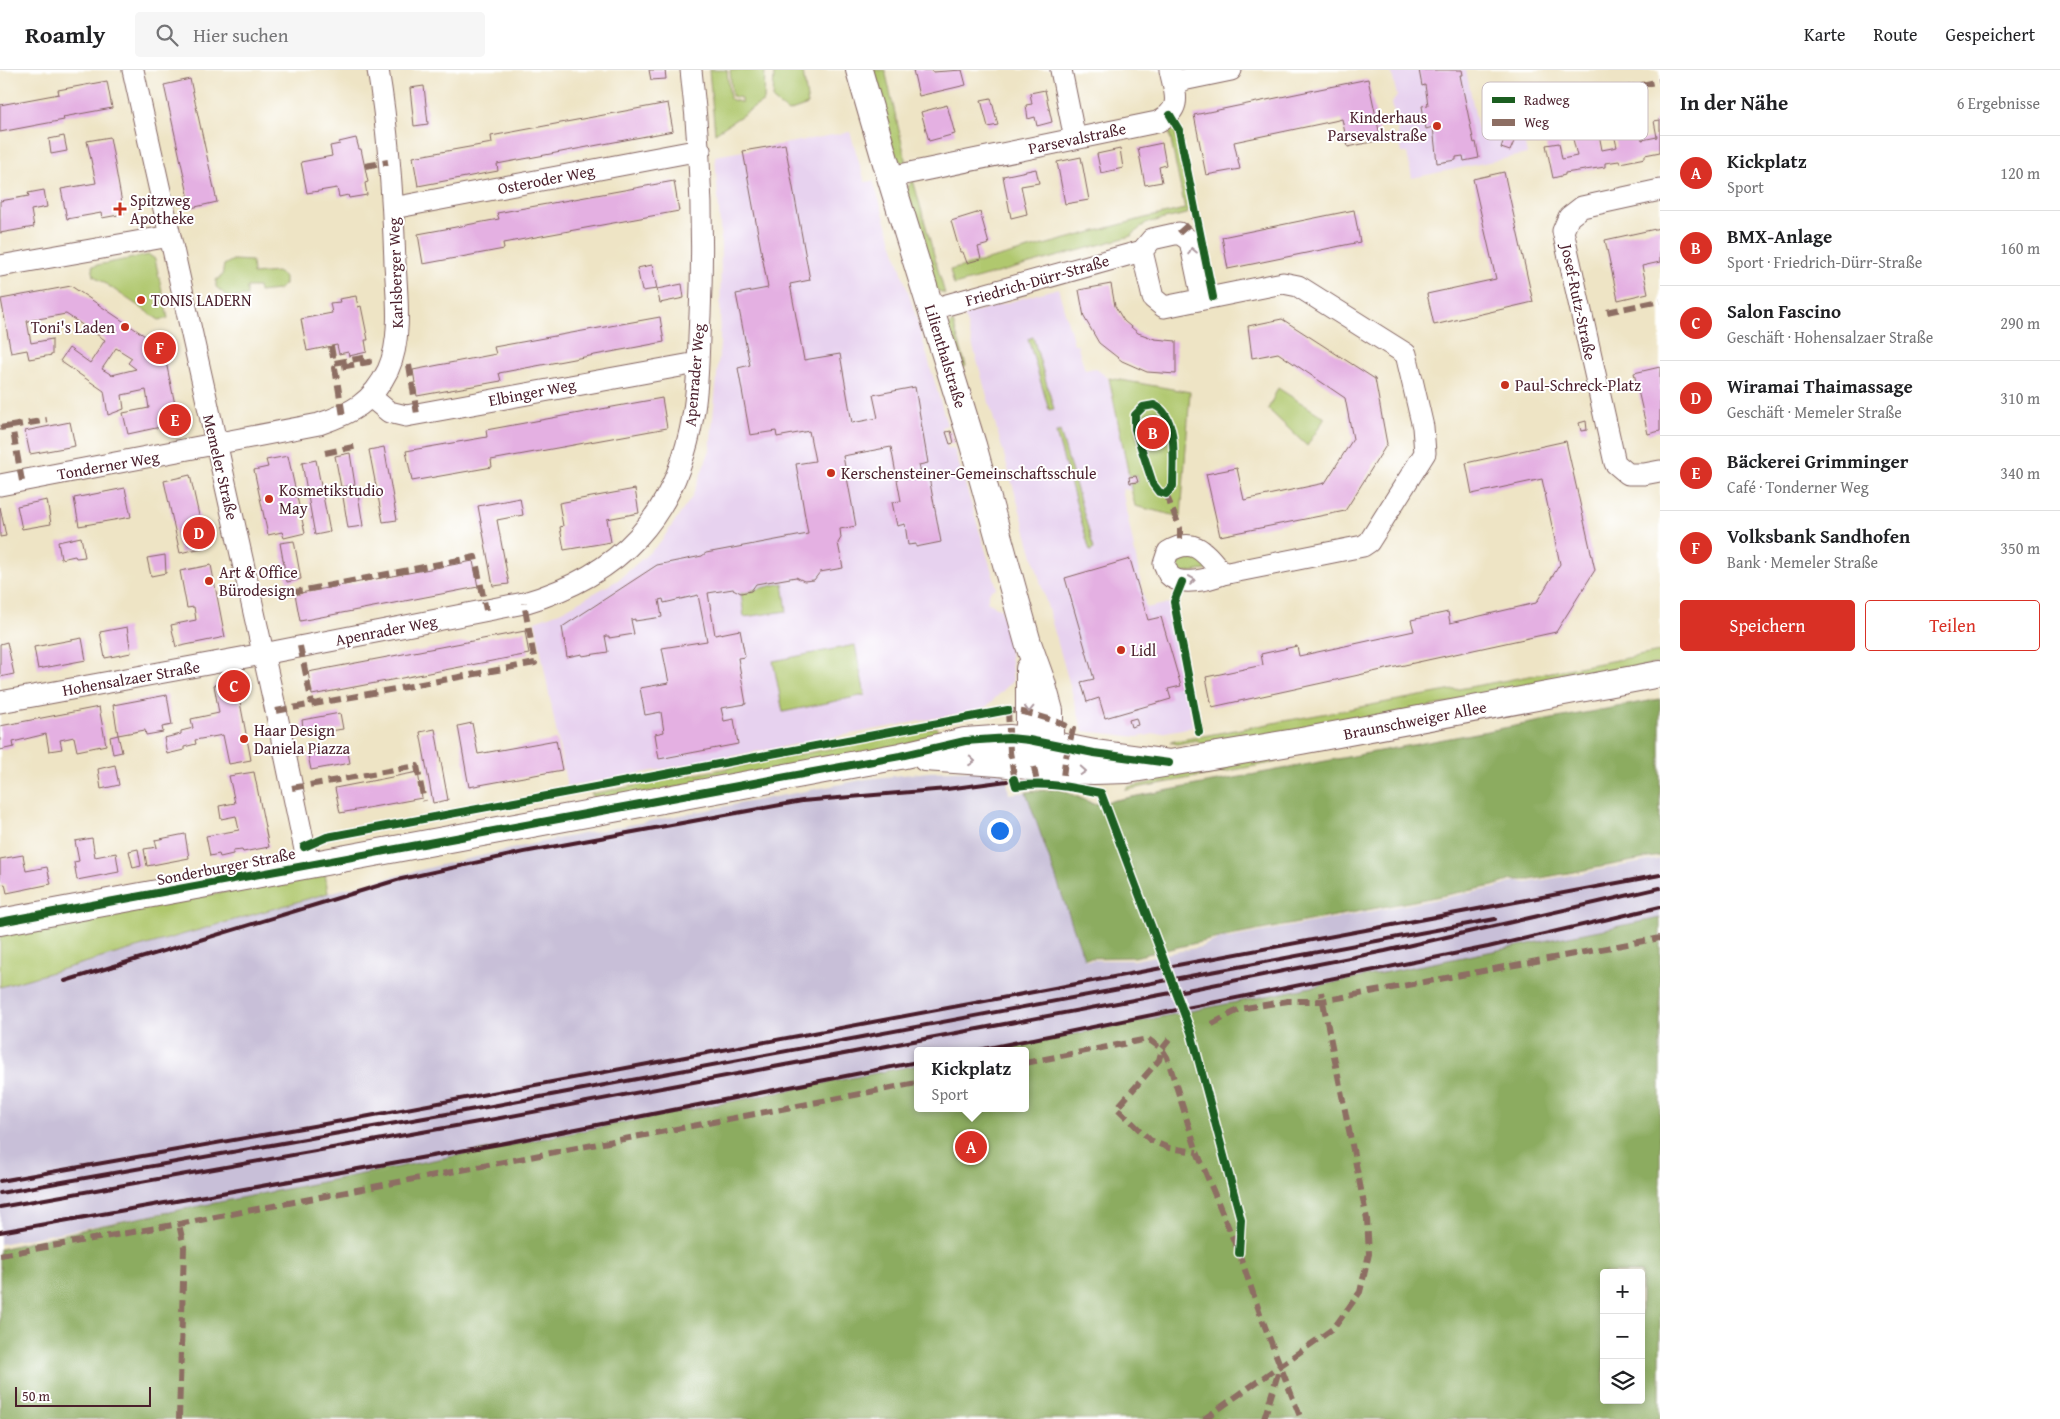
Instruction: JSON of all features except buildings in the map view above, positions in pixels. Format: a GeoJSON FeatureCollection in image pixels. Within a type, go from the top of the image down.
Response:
{"type":"FeatureCollection","features":[{"type":"Feature","properties":{"kind":"street","name":"Memeler Straße"},"geometry":{"type":"LineString","coordinates":[[133,70],[308,864]]}},
{"type":"Feature","properties":{"kind":"street","name":"Karlsberger Weg"},"geometry":{"type":"LineString","coordinates":[[216,445],[319,424],[352,412],[372,397],[389,369],[397,335],[393,208],[378,70]]}},
{"type":"Feature","properties":{"kind":"street","name":"Apenrader Weg"},"geometry":{"type":"LineString","coordinates":[[263,654],[524,603],[565,589],[600,570],[633,543],[649,525],[673,485],[682,463],[693,415],[702,268],[700,150],[691,70]]}},
{"type":"Feature","properties":{"kind":"street","name":"Lilienthalstraße"},"geometry":{"type":"LineString","coordinates":[[859,70],[991,507],[1028,643],[1039,742],[1034,767]]}},
{"type":"Feature","properties":{"kind":"street"},"geometry":{"type":"LineString","coordinates":[[1061,70],[1075,138]]}},
{"type":"Feature","properties":{"kind":"street","name":"Parsevalstraße"},"geometry":{"type":"LineString","coordinates":[[890,177],[1157,122],[1170,115],[1177,101],[1172,76],[1231,70]]}},
{"type":"Feature","properties":{"kind":"street","name":"Osteroder Weg"},"geometry":{"type":"LineString","coordinates":[[393,208],[700,150]]}},
{"type":"Feature","properties":{"kind":"street","name":"Josef-Rutz-Straße"},"geometry":{"type":"LineString","coordinates":[[1660,190],[1582,207],[1569,217],[1563,231],[1614,463],[1628,474],[1644,474],[1660,470]]}},
{"type":"Feature","properties":{"kind":"street","name":"Friedrich-Dürr-Straße"},"geometry":{"type":"LineString","coordinates":[[932,309],[1142,251],[1152,239],[1179,233],[1190,241],[1199,299]]}},
{"type":"Feature","properties":{"kind":"street"},"geometry":{"type":"LineString","coordinates":[[0,266],[170,236]]}},
{"type":"Feature","properties":{"kind":"street"},"geometry":{"type":"LineString","coordinates":[[1142,251],[1153,298],[1164,307],[1284,283],[1298,286],[1406,354],[1422,427],[1425,452],[1368,542],[1363,546],[1223,574]]}},
{"type":"Feature","properties":{"kind":"street","name":"Elbinger Weg"},"geometry":{"type":"LineString","coordinates":[[372,397],[389,412],[406,416],[697,363]]}},
{"type":"Feature","properties":{"kind":"street","name":"Tonderner Weg"},"geometry":{"type":"LineString","coordinates":[[0,485],[216,445]]}},
{"type":"Feature","properties":{"kind":"street","name":"Hohensalzaer Straße"},"geometry":{"type":"LineString","coordinates":[[0,702],[263,654]]}},
{"type":"Feature","properties":{"kind":"street","name":"Braunschweiger Allee"},"geometry":{"type":"LineString","coordinates":[[1034,767],[1102,771],[1128,770],[1301,741],[1660,674]]}},
{"type":"Feature","properties":{"kind":"street","name":"Sonderburger Straße"},"geometry":{"type":"LineString","coordinates":[[0,922],[900,756],[965,741],[1009,738],[1039,742]]}},
{"type":"Feature","properties":{"kind":"street","name":"Braunschweiger Allee"},"geometry":{"type":"LineString","coordinates":[[1039,742],[1094,753],[1169,763]]}},
{"type":"Feature","properties":{"kind":"street","name":"Sonderburger Straße"},"geometry":{"type":"LineString","coordinates":[[900,756],[1034,767]]}},
{"type":"Feature","properties":{"kind":"shaded area","name":"Kinderhaus Parsevalstraße"},"geometry":{"type":"Polygon","coordinates":[[[1391,70],[1466,70],[1478,129],[1482,128],[1482,140],[1524,140],[1527,154],[1412,178],[1407,153],[1402,153],[1392,103],[1397,96],[1391,70]]]}},
{"type":"Feature","properties":{"kind":"shaded area","name":"Kerschensteiner-Gemeinschaftsschule"},"geometry":{"type":"Polygon","coordinates":[[[850,132],[865,182],[873,181],[916,317],[947,425],[942,427],[948,449],[954,448],[997,588],[990,591],[987,602],[1001,609],[1009,642],[1013,681],[984,709],[567,787],[535,621],[562,611],[618,580],[659,544],[692,497],[710,450],[720,344],[721,239],[715,156],[850,132]]]}},
{"type":"Feature","properties":{"kind":"shaded area"},"geometry":{"type":"Polygon","coordinates":[[[1058,288],[1074,344],[1077,344],[1085,370],[1095,368],[1108,378],[1131,490],[1122,489],[1146,608],[1170,603],[1193,727],[1138,737],[1083,731],[964,315],[1058,288]]]}},
{"type":"Feature","properties":{"kind":"shaded area"},"geometry":{"type":"Polygon","coordinates":[[[980,770],[1006,773],[1009,794],[1026,792],[1086,960],[1134,960],[1201,947],[1214,941],[1496,888],[1517,881],[1527,883],[1660,859],[1660,918],[1029,1047],[914,1047],[914,1069],[0,1244],[0,987],[328,893],[436,866],[546,841],[867,779],[929,772],[980,770]]]}},
{"type":"Feature","properties":{"kind":"green space"},"geometry":{"type":"Polygon","coordinates":[[[709,70],[727,70],[730,99],[741,103],[741,98],[732,96],[730,70],[765,70],[764,101],[715,133],[709,70]]]}},
{"type":"Feature","properties":{"kind":"green space"},"geometry":{"type":"Polygon","coordinates":[[[774,70],[799,70],[803,72],[808,105],[788,112],[773,100],[774,70]]]}},
{"type":"Feature","properties":{"kind":"green space"},"geometry":{"type":"Polygon","coordinates":[[[868,70],[885,70],[907,165],[893,158],[868,70]]]}},
{"type":"Feature","properties":{"kind":"green space"},"geometry":{"type":"Polygon","coordinates":[[[1175,129],[1190,207],[1187,214],[1146,223],[1131,236],[954,285],[950,270],[1185,209],[1169,131],[1175,129]]]}},
{"type":"Feature","properties":{"kind":"green space"},"geometry":{"type":"Polygon","coordinates":[[[913,180],[945,294],[935,289],[904,193],[913,180]]]}},
{"type":"Feature","properties":{"kind":"green space"},"geometry":{"type":"Polygon","coordinates":[[[149,255],[155,259],[168,318],[159,320],[94,276],[92,266],[149,255]]]}},
{"type":"Feature","properties":{"kind":"green space"},"geometry":{"type":"Polygon","coordinates":[[[233,260],[252,261],[253,274],[277,272],[285,277],[285,284],[278,290],[259,292],[258,287],[247,287],[247,296],[229,298],[216,287],[216,280],[222,276],[224,265],[233,260]]]}},
{"type":"Feature","properties":{"kind":"green space"},"geometry":{"type":"Polygon","coordinates":[[[953,322],[966,366],[960,369],[947,327],[953,322]]]}},
{"type":"Feature","properties":{"kind":"green space"},"geometry":{"type":"Polygon","coordinates":[[[1033,337],[1054,409],[1049,410],[1028,339],[1033,337]]]}},
{"type":"Feature","properties":{"kind":"green space"},"geometry":{"type":"Polygon","coordinates":[[[1109,378],[1190,392],[1181,517],[1135,506],[1130,484],[1138,482],[1137,475],[1129,476],[1109,378]]]}},
{"type":"Feature","properties":{"kind":"green space"},"geometry":{"type":"Polygon","coordinates":[[[1278,388],[1325,418],[1307,446],[1268,409],[1278,388]]]}},
{"type":"Feature","properties":{"kind":"green space"},"geometry":{"type":"Polygon","coordinates":[[[1060,431],[1094,549],[1090,551],[1056,433],[1060,431]]]}},
{"type":"Feature","properties":{"kind":"green space"},"geometry":{"type":"Polygon","coordinates":[[[1189,551],[1214,569],[1183,573],[1175,568],[1174,559],[1189,551]]]}},
{"type":"Feature","properties":{"kind":"green space"},"geometry":{"type":"Polygon","coordinates":[[[783,583],[787,611],[744,617],[741,593],[783,583]]]}},
{"type":"Feature","properties":{"kind":"green space"},"geometry":{"type":"Polygon","coordinates":[[[855,645],[865,695],[783,712],[773,661],[855,645]]]}},
{"type":"Feature","properties":{"kind":"green space"},"geometry":{"type":"Polygon","coordinates":[[[1660,652],[1660,663],[1205,749],[1197,740],[1177,744],[1170,742],[1660,652]]]}},
{"type":"Feature","properties":{"kind":"green space"},"geometry":{"type":"Polygon","coordinates":[[[1660,699],[1660,856],[1530,880],[1512,880],[1493,886],[1214,939],[1134,957],[1084,958],[1026,792],[1059,789],[1094,804],[1660,699]]]}},
{"type":"Feature","properties":{"kind":"green space"},"geometry":{"type":"Polygon","coordinates":[[[937,727],[938,733],[899,747],[595,802],[591,794],[898,736],[937,727]]]}},
{"type":"Feature","properties":{"kind":"green space"},"geometry":{"type":"Polygon","coordinates":[[[1274,755],[1277,762],[1126,790],[1127,787],[1148,783],[1173,774],[1274,755]]]}},
{"type":"Feature","properties":{"kind":"green space"},"geometry":{"type":"Polygon","coordinates":[[[325,873],[328,893],[0,987],[0,935],[325,873]]]}},
{"type":"Feature","properties":{"kind":"green space"},"geometry":{"type":"Polygon","coordinates":[[[1660,918],[1660,1419],[0,1419],[0,1249],[103,1225],[914,1066],[914,1112],[1029,1112],[1029,1047],[1009,1047],[1660,918]]]}},
{"type":"Feature","properties":{"kind":"railway"},"geometry":{"type":"LineString","coordinates":[[65,981],[397,880],[524,852],[802,801],[947,789],[1007,781]]}},
{"type":"Feature","properties":{"kind":"railway"},"geometry":{"type":"LineString","coordinates":[[0,1181],[353,1119],[1660,875]]}},
{"type":"Feature","properties":{"kind":"railway"},"geometry":{"type":"LineString","coordinates":[[0,1207],[495,1119],[1187,990],[1385,951],[1660,888]]}},
{"type":"Feature","properties":{"kind":"railway"},"geometry":{"type":"LineString","coordinates":[[994,1047],[1488,947],[1660,907]]}},
{"type":"Feature","properties":{"kind":"railway"},"geometry":{"type":"LineString","coordinates":[[0,1193],[492,1106],[1495,919]]}},
{"type":"Feature","properties":{"kind":"railway"},"geometry":{"type":"LineString","coordinates":[[0,1232],[500,1144],[914,1063]]}},
{"type":"Feature","properties":{"kind":"marked path"},"geometry":{"type":"LineString","coordinates":[[1648,84],[1660,81]]}},
{"type":"Feature","properties":{"kind":"marked path"},"geometry":{"type":"LineString","coordinates":[[365,166],[388,162]]}},
{"type":"Feature","properties":{"kind":"marked path"},"geometry":{"type":"LineString","coordinates":[[1179,233],[1196,218]]}},
{"type":"Feature","properties":{"kind":"marked path"},"geometry":{"type":"LineString","coordinates":[[1607,312],[1660,301]]}},
{"type":"Feature","properties":{"kind":"marked path"},"geometry":{"type":"LineString","coordinates":[[331,346],[334,363],[368,357],[369,362],[335,368],[343,416]]}},
{"type":"Feature","properties":{"kind":"marked path"},"geometry":{"type":"LineString","coordinates":[[409,365],[417,414]]}},
{"type":"Feature","properties":{"kind":"marked path"},"geometry":{"type":"LineString","coordinates":[[22,481],[12,426],[47,420]]}},
{"type":"Feature","properties":{"kind":"marked path"},"geometry":{"type":"LineString","coordinates":[[0,428],[12,426]]}},
{"type":"Feature","properties":{"kind":"marked path"},"geometry":{"type":"LineString","coordinates":[[325,453],[358,446]]}},
{"type":"Feature","properties":{"kind":"marked path"},"geometry":{"type":"LineString","coordinates":[[332,494],[366,488]]}},
{"type":"Feature","properties":{"kind":"marked path"},"geometry":{"type":"LineString","coordinates":[[1166,494],[1180,528],[1180,544]]}},
{"type":"Feature","properties":{"kind":"marked path"},"geometry":{"type":"LineString","coordinates":[[290,593],[475,557],[486,610]]}},
{"type":"Feature","properties":{"kind":"marked path"},"geometry":{"type":"LineString","coordinates":[[276,711],[535,663],[524,603]]}},
{"type":"Feature","properties":{"kind":"marked path"},"geometry":{"type":"LineString","coordinates":[[300,646],[312,704]]}},
{"type":"Feature","properties":{"kind":"marked path"},"geometry":{"type":"LineString","coordinates":[[1008,710],[1010,752],[1015,781]]}},
{"type":"Feature","properties":{"kind":"marked path"},"geometry":{"type":"LineString","coordinates":[[1003,711],[1018,711],[1038,716],[1073,729],[1065,761],[1062,785]]}},
{"type":"Feature","properties":{"kind":"marked path"},"geometry":{"type":"LineString","coordinates":[[292,788],[417,766],[424,801]]}},
{"type":"Feature","properties":{"kind":"marked path"},"geometry":{"type":"LineString","coordinates":[[1034,767],[1037,783]]}},
{"type":"Feature","properties":{"kind":"marked path"},"geometry":{"type":"LineString","coordinates":[[1212,1024],[1240,1009],[1288,1001],[1322,1001],[1660,938]]}},
{"type":"Feature","properties":{"kind":"marked path"},"geometry":{"type":"LineString","coordinates":[[1204,1419],[1334,1328],[1360,1292],[1369,1254],[1367,1219],[1321,992]]}},
{"type":"Feature","properties":{"kind":"marked path"},"geometry":{"type":"LineString","coordinates":[[1029,1062],[1148,1039],[1162,1049],[1167,1057],[1197,1152],[1239,1253],[1262,1319],[1301,1419]]}},
{"type":"Feature","properties":{"kind":"marked path"},"geometry":{"type":"LineString","coordinates":[[1170,1039],[1162,1049],[1159,1060],[1117,1108],[1150,1140],[1169,1148],[1197,1152]]}},
{"type":"Feature","properties":{"kind":"marked path"},"geometry":{"type":"LineString","coordinates":[[0,1255],[179,1224],[914,1084]]}},
{"type":"Feature","properties":{"kind":"marked path"},"geometry":{"type":"LineString","coordinates":[[179,1224],[184,1247],[179,1419]]}},
{"type":"Feature","properties":{"kind":"marked path"},"geometry":{"type":"LineString","coordinates":[[1264,1419],[1280,1367]]}},
{"type":"Feature","properties":{"kind":"cycle path"},"geometry":{"type":"LineString","coordinates":[[1170,115],[1179,130],[1213,297]]}},
{"type":"Feature","properties":{"kind":"cycle path"},"geometry":{"type":"LineString","coordinates":[[1154,405],[1162,410],[1168,418],[1173,440],[1173,486],[1166,494],[1159,492],[1153,484],[1135,429],[1135,415],[1143,407],[1154,405]]}},
{"type":"Feature","properties":{"kind":"cycle path"},"geometry":{"type":"LineString","coordinates":[[1182,582],[1174,602],[1199,732]]}},
{"type":"Feature","properties":{"kind":"cycle path"},"geometry":{"type":"LineString","coordinates":[[304,847],[327,837],[1008,710]]}},
{"type":"Feature","properties":{"kind":"cycle path"},"geometry":{"type":"LineString","coordinates":[[0,922],[900,756],[965,741],[1009,738],[1029,740],[1094,753],[1169,763]]}},
{"type":"Feature","properties":{"kind":"cycle path"},"geometry":{"type":"LineString","coordinates":[[1014,779],[1016,786],[1048,785],[1101,793],[1191,1032],[1241,1220],[1239,1253]]}},
{"type":"Feature","properties":{"kind":"place","name":"Kinderhaus Parsevalstraße"},"geometry":{"type":"Point","coordinates":[1437,126]}},
{"type":"Feature","properties":{"kind":"place","name":"Spitzweg Apotheke"},"geometry":{"type":"Point","coordinates":[120,209]}},
{"type":"Feature","properties":{"kind":"place","name":"TONIS LADERN"},"geometry":{"type":"Point","coordinates":[141,300]}},
{"type":"Feature","properties":{"kind":"place","name":"Toni's Laden"},"geometry":{"type":"Point","coordinates":[125,327]}},
{"type":"Feature","properties":{"kind":"place","name":"Volksbank Sandhofen"},"geometry":{"type":"Point","coordinates":[160,348]}},
{"type":"Feature","properties":{"kind":"place","name":"Paul-Schreck-Platz"},"geometry":{"type":"Point","coordinates":[1505,385]}},
{"type":"Feature","properties":{"kind":"place","name":"Bäckerei Grimminger"},"geometry":{"type":"Point","coordinates":[175,420]}},
{"type":"Feature","properties":{"kind":"place","name":"BMX-Anlage"},"geometry":{"type":"Point","coordinates":[1153,433]}},
{"type":"Feature","properties":{"kind":"place","name":"Kerschensteiner-Gemeinschaftsschule"},"geometry":{"type":"Point","coordinates":[831,473]}},
{"type":"Feature","properties":{"kind":"place","name":"Kosmetikstudio May"},"geometry":{"type":"Point","coordinates":[269,499]}},
{"type":"Feature","properties":{"kind":"place","name":"Wiramai Thaimassage"},"geometry":{"type":"Point","coordinates":[199,533]}},
{"type":"Feature","properties":{"kind":"place","name":"Art & Office Bürodesign"},"geometry":{"type":"Point","coordinates":[209,581]}},
{"type":"Feature","properties":{"kind":"place","name":"Lidl"},"geometry":{"type":"Point","coordinates":[1121,650]}},
{"type":"Feature","properties":{"kind":"place","name":"Salon Fascino"},"geometry":{"type":"Point","coordinates":[234,686]}},
{"type":"Feature","properties":{"kind":"place","name":"Haar Design Daniela Piazza"},"geometry":{"type":"Point","coordinates":[244,739]}},
{"type":"Feature","properties":{"kind":"place","name":"Kickplatz"},"geometry":{"type":"Point","coordinates":[971,1147]}}]}
